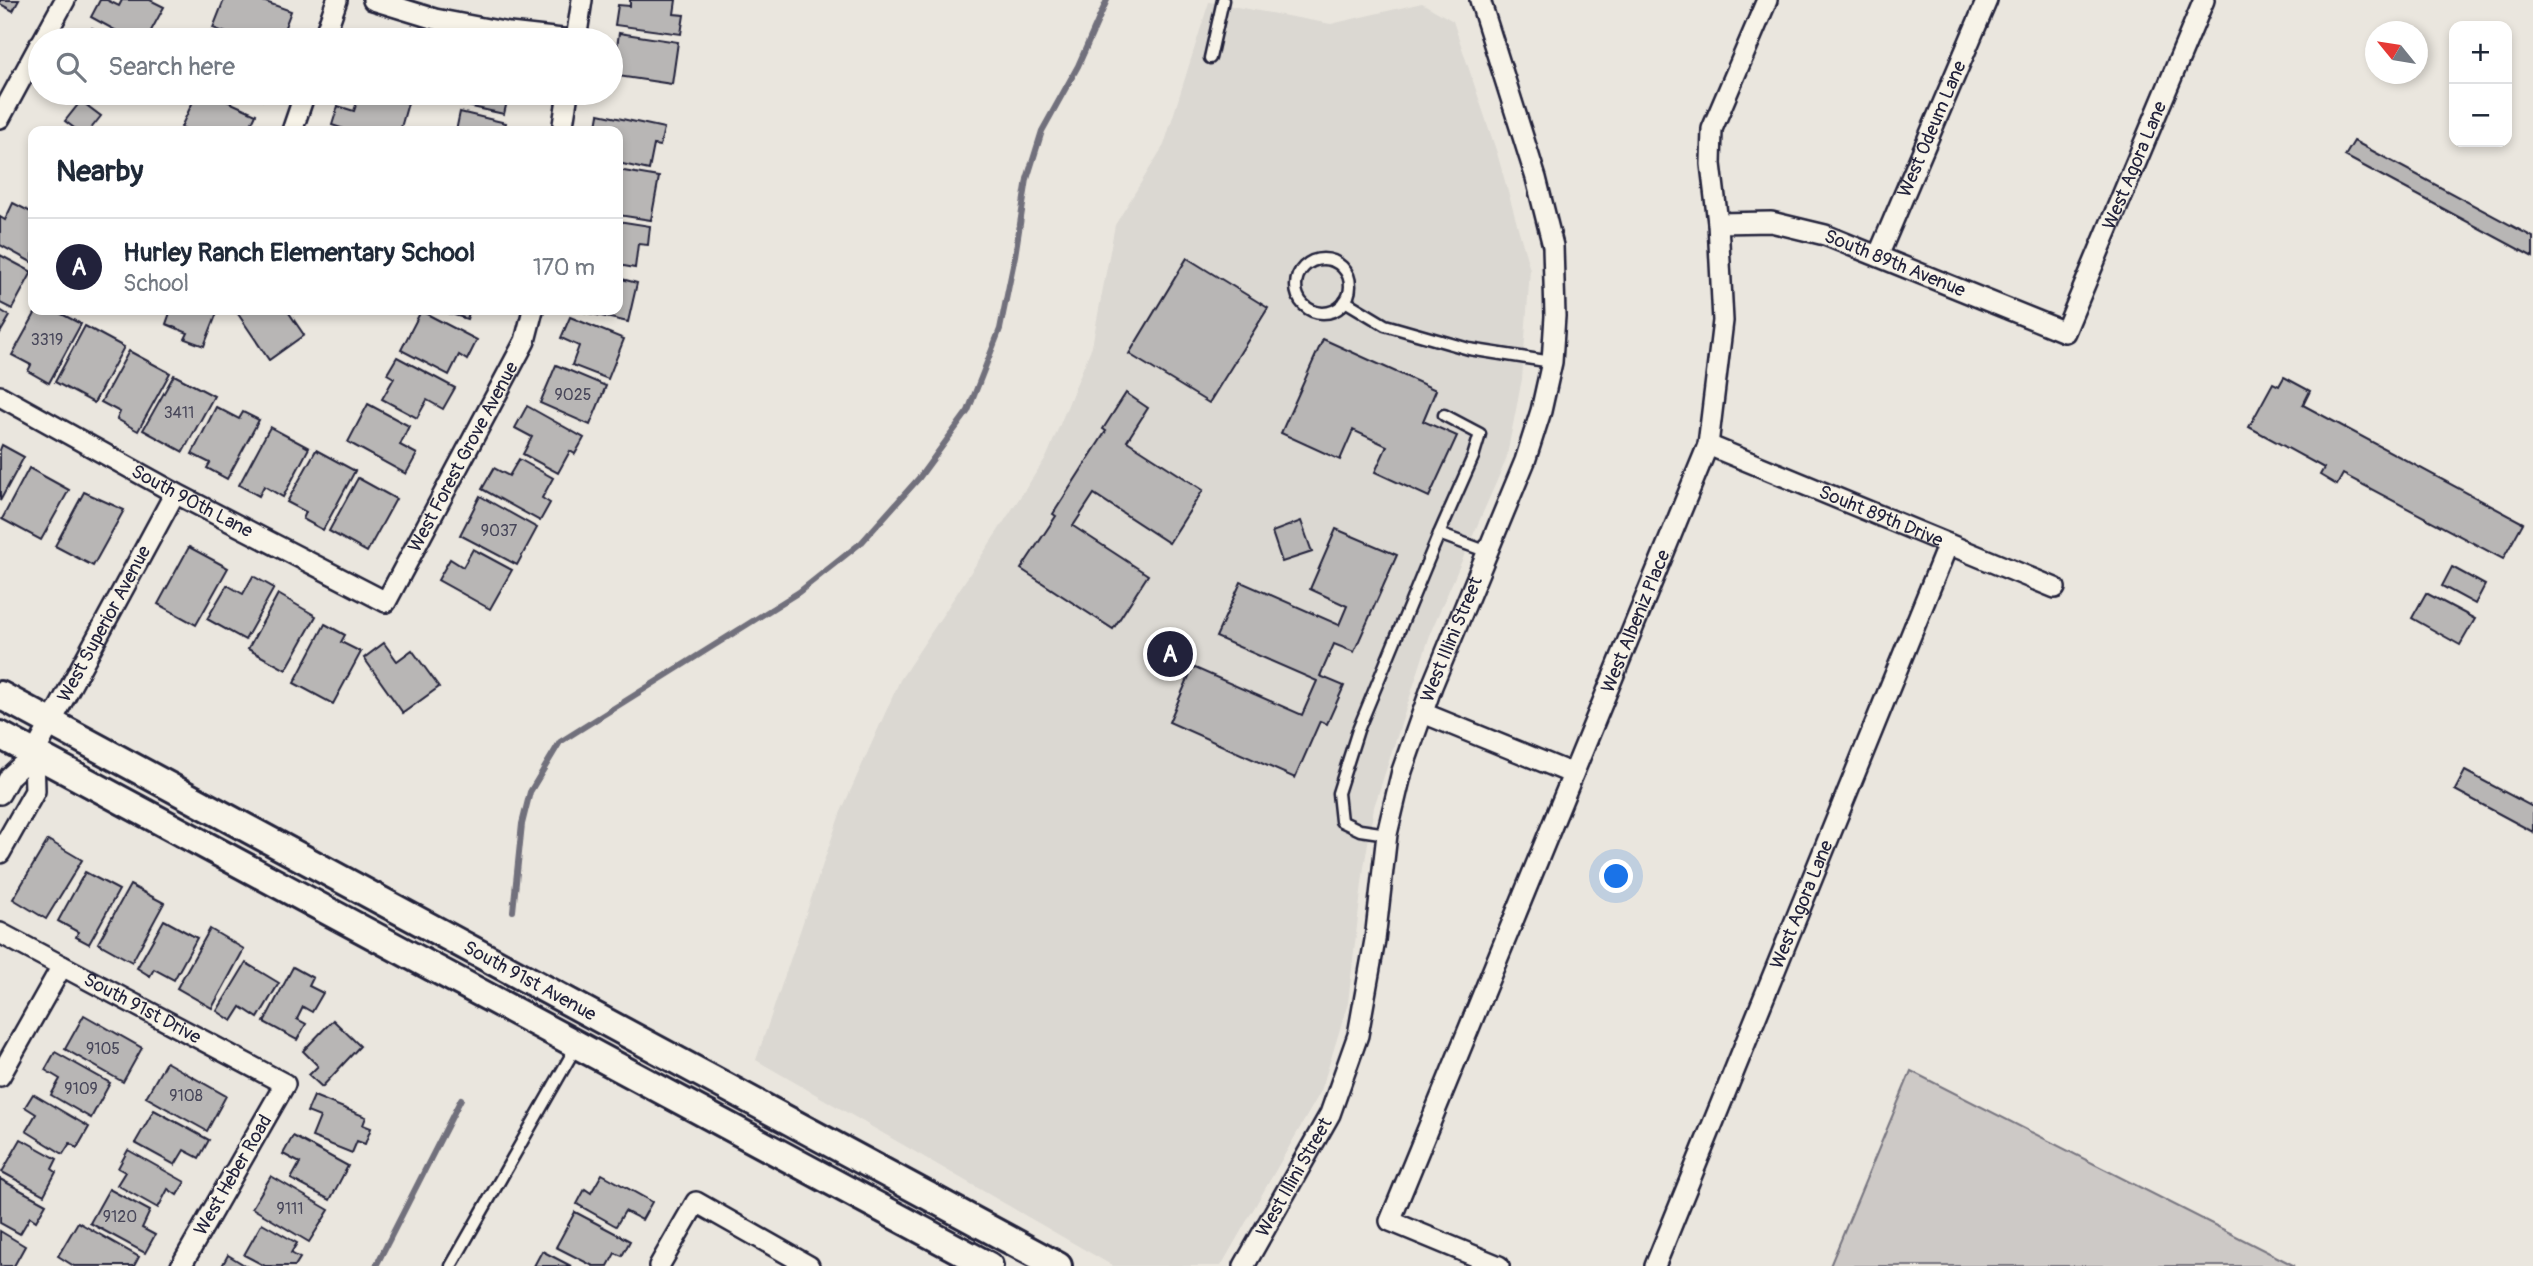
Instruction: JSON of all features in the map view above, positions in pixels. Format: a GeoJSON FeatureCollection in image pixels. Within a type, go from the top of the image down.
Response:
{"type":"FeatureCollection","features":[{"type":"Feature","properties":{"kind":"main road","name":"South 91st Avenue"},"geometry":{"type":"LineString","coordinates":[[0,695],[1058,1266]]}},
{"type":"Feature","properties":{"kind":"main road","name":"South 91st Avenue"},"geometry":{"type":"LineString","coordinates":[[0,735],[989,1266]]}},
{"type":"Feature","properties":{"kind":"street"},"geometry":{"type":"LineString","coordinates":[[49,28],[65,0]]}},
{"type":"Feature","properties":{"kind":"street"},"geometry":{"type":"LineString","coordinates":[[327,28],[337,0]]}},
{"type":"Feature","properties":{"kind":"street"},"geometry":{"type":"LineString","coordinates":[[373,0],[435,19],[483,28]]}},
{"type":"Feature","properties":{"kind":"street"},"geometry":{"type":"LineString","coordinates":[[576,28],[582,0]]}},
{"type":"Feature","properties":{"kind":"street","name":"West Illini Street"},"geometry":{"type":"LineString","coordinates":[[1244,1266],[1330,1114],[1358,1035],[1375,940],[1387,834],[1402,771],[1459,619],[1525,461],[1541,411],[1552,362],[1555,316],[1553,246],[1536,178],[1480,0]]}},
{"type":"Feature","properties":{"kind":"street","name":"West Albeniz Place"},"geometry":{"type":"LineString","coordinates":[[1499,1266],[1390,1222],[1708,445],[1723,321],[1718,223],[1711,164],[1712,129],[1767,0]]}},
{"type":"Feature","properties":{"kind":"street","name":"West Odeum Lane"},"geometry":{"type":"LineString","coordinates":[[1878,256],[1987,0]]}},
{"type":"Feature","properties":{"kind":"street","name":"West Agora Lane"},"geometry":{"type":"LineString","coordinates":[[2065,332],[2204,0]]}},
{"type":"Feature","properties":{"kind":"street"},"geometry":{"type":"LineString","coordinates":[[0,118],[28,66]]}},
{"type":"Feature","properties":{"kind":"street"},"geometry":{"type":"LineString","coordinates":[[294,126],[301,105]]}},
{"type":"Feature","properties":{"kind":"street"},"geometry":{"type":"LineString","coordinates":[[563,126],[566,105]]}},
{"type":"Feature","properties":{"kind":"street","name":"South 89th Avenue"},"geometry":{"type":"LineString","coordinates":[[1718,223],[1771,222],[1825,235],[2065,332]]}},
{"type":"Feature","properties":{"kind":"street","name":"West Forest Grove Avenue"},"geometry":{"type":"LineString","coordinates":[[386,602],[525,341],[532,315]]}},
{"type":"Feature","properties":{"kind":"street","name":"South 90th Lane"},"geometry":{"type":"LineString","coordinates":[[0,396],[175,493],[386,602]]}},
{"type":"Feature","properties":{"kind":"street","name":"Souht 89th Drive"},"geometry":{"type":"LineString","coordinates":[[1708,445],[2056,588]]}},
{"type":"Feature","properties":{"kind":"street","name":"West Superior Avenue"},"geometry":{"type":"LineString","coordinates":[[0,794],[10,776],[34,754],[175,493]]}},
{"type":"Feature","properties":{"kind":"street","name":"West Agora Lane"},"geometry":{"type":"LineString","coordinates":[[1654,1266],[1948,544]]}},
{"type":"Feature","properties":{"kind":"street"},"geometry":{"type":"LineString","coordinates":[[1423,713],[1573,774]]}},
{"type":"Feature","properties":{"kind":"street"},"geometry":{"type":"LineString","coordinates":[[0,853],[35,791],[34,754]]}},
{"type":"Feature","properties":{"kind":"street","name":"South 91st Drive"},"geometry":{"type":"LineString","coordinates":[[0,933],[285,1084]]}},
{"type":"Feature","properties":{"kind":"street"},"geometry":{"type":"LineString","coordinates":[[0,1076],[62,966]]}},
{"type":"Feature","properties":{"kind":"street","name":"West Heber Road"},"geometry":{"type":"LineString","coordinates":[[181,1266],[285,1084]]}},
{"type":"Feature","properties":{"kind":"street"},"geometry":{"type":"LineString","coordinates":[[659,1266],[696,1202],[809,1266]]}},
{"type":"Feature","properties":{"kind":"lane"},"geometry":{"type":"LineString","coordinates":[[1210,58],[1223,0]]}},
{"type":"Feature","properties":{"kind":"lane"},"geometry":{"type":"LineString","coordinates":[[1329,260],[1337,263],[1348,276],[1349,293],[1345,301],[1330,312],[1312,311],[1299,299],[1296,290],[1300,272],[1312,261],[1329,260]]}},
{"type":"Feature","properties":{"kind":"lane"},"geometry":{"type":"LineString","coordinates":[[1345,301],[1385,325],[1469,349],[1552,362]]}},
{"type":"Feature","properties":{"kind":"lane"},"geometry":{"type":"LineString","coordinates":[[1387,834],[1360,830],[1341,821],[1338,793],[1358,730],[1473,457],[1479,434],[1444,415]]}},
{"type":"Feature","properties":{"kind":"lane"},"geometry":{"type":"LineString","coordinates":[[1439,534],[1489,552]]}},
{"type":"Feature","properties":{"kind":"lane"},"geometry":{"type":"LineString","coordinates":[[451,1266],[577,1045]]}},
{"type":"Feature","properties":{"kind":"shaded area"},"geometry":{"type":"Polygon","coordinates":[[[1209,2],[1331,24],[1422,3],[1453,21],[1497,153],[1530,270],[1522,379],[1506,460],[1432,629],[1374,807],[1348,1003],[1321,1091],[1221,1266],[1113,1266],[756,1060],[840,814],[900,680],[1047,456],[1092,346],[1115,225],[1164,145],[1209,2]]]}},
{"type":"Feature","properties":{"kind":"shaded area"},"geometry":{"type":"Polygon","coordinates":[[[1911,1071],[2295,1266],[1830,1266],[1911,1071]]]}},
{"type":"Feature","properties":{"kind":"building"},"geometry":{"type":"Polygon","coordinates":[[[0,0],[19,0],[13,11],[0,4],[0,0]]]}},
{"type":"Feature","properties":{"kind":"building"},"geometry":{"type":"Polygon","coordinates":[[[100,0],[107,0],[119,6],[122,0],[150,0],[164,7],[153,28],[111,28],[91,17],[100,0]]]}},
{"type":"Feature","properties":{"kind":"building"},"geometry":{"type":"Polygon","coordinates":[[[224,0],[260,0],[291,11],[285,28],[213,28],[224,0]]]}},
{"type":"Feature","properties":{"kind":"building"},"geometry":{"type":"Polygon","coordinates":[[[630,0],[676,0],[674,14],[684,15],[681,34],[615,25],[618,5],[630,6],[630,0]]]}},
{"type":"Feature","properties":{"kind":"building"},"geometry":{"type":"Polygon","coordinates":[[[623,34],[678,42],[672,84],[623,77],[623,34]]]}},
{"type":"Feature","properties":{"kind":"building"},"geometry":{"type":"Polygon","coordinates":[[[78,105],[86,105],[101,116],[93,126],[72,126],[65,121],[78,105]]]}},
{"type":"Feature","properties":{"kind":"building"},"geometry":{"type":"Polygon","coordinates":[[[191,105],[236,105],[256,114],[250,126],[181,126],[191,105]]]}},
{"type":"Feature","properties":{"kind":"building"},"geometry":{"type":"Polygon","coordinates":[[[356,105],[407,105],[401,126],[332,125],[338,106],[354,111],[356,105]]]}},
{"type":"Feature","properties":{"kind":"building"},"geometry":{"type":"Polygon","coordinates":[[[463,105],[506,105],[504,114],[463,105]]]}},
{"type":"Feature","properties":{"kind":"building"},"geometry":{"type":"Polygon","coordinates":[[[460,112],[506,123],[505,126],[457,126],[460,112]]]}},
{"type":"Feature","properties":{"kind":"building"},"geometry":{"type":"Polygon","coordinates":[[[599,114],[664,128],[660,146],[654,145],[649,170],[623,164],[623,126],[597,126],[599,114]]]}},
{"type":"Feature","properties":{"kind":"building"},"geometry":{"type":"Polygon","coordinates":[[[2354,141],[2533,237],[2533,257],[2345,156],[2354,141]]]}},
{"type":"Feature","properties":{"kind":"building"},"geometry":{"type":"Polygon","coordinates":[[[623,171],[659,177],[651,220],[623,216],[623,171]]]}},
{"type":"Feature","properties":{"kind":"building"},"geometry":{"type":"Polygon","coordinates":[[[13,203],[28,210],[28,260],[0,245],[0,217],[5,220],[13,203]]]}},
{"type":"Feature","properties":{"kind":"building"},"geometry":{"type":"Polygon","coordinates":[[[623,222],[650,226],[648,245],[638,244],[635,268],[623,266],[623,222]]]}},
{"type":"Feature","properties":{"kind":"building"},"geometry":{"type":"Polygon","coordinates":[[[0,255],[28,270],[28,279],[12,309],[0,303],[0,255]]]}},
{"type":"Feature","properties":{"kind":"building"},"geometry":{"type":"Polygon","coordinates":[[[1187,258],[1268,308],[1209,403],[1129,354],[1187,258]]]}},
{"type":"Feature","properties":{"kind":"building"},"geometry":{"type":"Polygon","coordinates":[[[623,279],[637,283],[628,322],[597,315],[623,315],[623,279]]]}},
{"type":"Feature","properties":{"kind":"building"},"geometry":{"type":"Polygon","coordinates":[[[0,310],[10,316],[0,333],[0,310]]]}},
{"type":"Feature","properties":{"kind":"building"},"geometry":{"type":"Polygon","coordinates":[[[34,315],[64,315],[81,324],[49,383],[28,371],[31,365],[12,355],[34,315]]]}},
{"type":"Feature","properties":{"kind":"building"},"geometry":{"type":"Polygon","coordinates":[[[169,315],[216,315],[204,346],[185,339],[188,333],[166,324],[169,315]]]}},
{"type":"Feature","properties":{"kind":"building"},"geometry":{"type":"Polygon","coordinates":[[[239,315],[290,315],[304,335],[269,360],[239,315]]]}},
{"type":"Feature","properties":{"kind":"building"},"geometry":{"type":"Polygon","coordinates":[[[419,315],[429,315],[477,340],[467,360],[459,355],[449,375],[401,350],[419,315]]]}},
{"type":"Feature","properties":{"kind":"building"},"geometry":{"type":"Polygon","coordinates":[[[570,317],[624,339],[608,379],[572,365],[579,346],[561,338],[570,317]]]}},
{"type":"Feature","properties":{"kind":"building"},"geometry":{"type":"Polygon","coordinates":[[[85,326],[124,347],[94,403],[55,382],[85,326]]]}},
{"type":"Feature","properties":{"kind":"building"},"geometry":{"type":"Polygon","coordinates":[[[1323,339],[1436,390],[1423,421],[1457,436],[1429,497],[1375,472],[1387,446],[1353,430],[1340,460],[1281,433],[1323,339]]]}},
{"type":"Feature","properties":{"kind":"building"},"geometry":{"type":"Polygon","coordinates":[[[129,351],[170,373],[138,431],[117,419],[120,412],[101,402],[129,351]]]}},
{"type":"Feature","properties":{"kind":"building"},"geometry":{"type":"Polygon","coordinates":[[[397,357],[455,388],[443,409],[427,400],[417,418],[382,399],[394,378],[387,374],[397,357]]]}},
{"type":"Feature","properties":{"kind":"building"},"geometry":{"type":"Polygon","coordinates":[[[556,365],[606,386],[590,425],[540,403],[556,365]]]}},
{"type":"Feature","properties":{"kind":"building"},"geometry":{"type":"Polygon","coordinates":[[[174,375],[214,396],[183,452],[143,430],[174,375]]]}},
{"type":"Feature","properties":{"kind":"building"},"geometry":{"type":"Polygon","coordinates":[[[2284,377],[2310,391],[2303,405],[2523,523],[2503,559],[2343,474],[2337,485],[2320,475],[2324,468],[2249,427],[2273,383],[2279,386],[2284,377]]]}},
{"type":"Feature","properties":{"kind":"building"},"geometry":{"type":"Polygon","coordinates":[[[1126,393],[1148,408],[1127,441],[1203,490],[1169,543],[1094,494],[1073,526],[1148,575],[1113,629],[1021,569],[1056,516],[1053,514],[1106,431],[1103,429],[1126,393]]]}},
{"type":"Feature","properties":{"kind":"building"},"geometry":{"type":"Polygon","coordinates":[[[368,404],[409,426],[400,445],[417,454],[406,474],[348,442],[368,404]]]}},
{"type":"Feature","properties":{"kind":"building"},"geometry":{"type":"Polygon","coordinates":[[[527,406],[584,438],[575,454],[570,451],[558,473],[523,454],[532,437],[515,428],[527,406]]]}},
{"type":"Feature","properties":{"kind":"building"},"geometry":{"type":"Polygon","coordinates":[[[216,407],[239,419],[243,412],[259,420],[227,479],[207,468],[210,463],[192,454],[216,407]]]}},
{"type":"Feature","properties":{"kind":"building"},"geometry":{"type":"Polygon","coordinates":[[[270,427],[309,448],[283,497],[264,486],[259,496],[239,485],[270,427]]]}},
{"type":"Feature","properties":{"kind":"building"},"geometry":{"type":"Polygon","coordinates":[[[2,445],[24,457],[0,501],[0,450],[2,445]]]}},
{"type":"Feature","properties":{"kind":"building"},"geometry":{"type":"Polygon","coordinates":[[[316,450],[355,471],[323,530],[303,519],[306,512],[287,502],[316,450]]]}},
{"type":"Feature","properties":{"kind":"building"},"geometry":{"type":"Polygon","coordinates":[[[519,459],[553,478],[542,498],[550,503],[540,521],[482,489],[494,468],[509,476],[519,459]]]}},
{"type":"Feature","properties":{"kind":"building"},"geometry":{"type":"Polygon","coordinates":[[[29,468],[69,490],[41,540],[2,519],[29,468]]]}},
{"type":"Feature","properties":{"kind":"building"},"geometry":{"type":"Polygon","coordinates":[[[358,478],[396,499],[367,552],[329,531],[358,478]]]}},
{"type":"Feature","properties":{"kind":"building"},"geometry":{"type":"Polygon","coordinates":[[[84,492],[124,510],[93,566],[55,546],[84,492]]]}},
{"type":"Feature","properties":{"kind":"building"},"geometry":{"type":"Polygon","coordinates":[[[480,496],[537,528],[517,565],[460,535],[480,496]]]}},
{"type":"Feature","properties":{"kind":"building"},"geometry":{"type":"Polygon","coordinates":[[[1301,521],[1312,552],[1282,562],[1272,532],[1301,521]]]}},
{"type":"Feature","properties":{"kind":"building"},"geometry":{"type":"Polygon","coordinates":[[[1336,529],[1397,555],[1354,652],[1334,644],[1320,676],[1344,686],[1327,724],[1320,721],[1295,778],[1169,722],[1193,667],[1302,715],[1317,681],[1216,637],[1241,582],[1339,625],[1347,606],[1310,589],[1336,529]]]}},
{"type":"Feature","properties":{"kind":"building"},"geometry":{"type":"Polygon","coordinates":[[[189,547],[228,568],[196,625],[158,604],[189,547]]]}},
{"type":"Feature","properties":{"kind":"building"},"geometry":{"type":"Polygon","coordinates":[[[473,549],[512,570],[490,609],[438,580],[450,559],[463,567],[473,549]]]}},
{"type":"Feature","properties":{"kind":"building"},"geometry":{"type":"Polygon","coordinates":[[[2452,567],[2485,585],[2475,604],[2442,586],[2452,567]]]}},
{"type":"Feature","properties":{"kind":"building"},"geometry":{"type":"Polygon","coordinates":[[[253,576],[274,588],[245,640],[207,619],[227,585],[243,594],[253,576]]]}},
{"type":"Feature","properties":{"kind":"building"},"geometry":{"type":"Polygon","coordinates":[[[2426,593],[2475,619],[2460,645],[2412,618],[2426,593]]]}},
{"type":"Feature","properties":{"kind":"building"},"geometry":{"type":"Polygon","coordinates":[[[278,594],[316,616],[286,670],[248,649],[278,594]]]}},
{"type":"Feature","properties":{"kind":"building"},"geometry":{"type":"Polygon","coordinates":[[[325,624],[345,635],[341,642],[361,652],[333,704],[294,683],[325,624]]]}},
{"type":"Feature","properties":{"kind":"building"},"geometry":{"type":"Polygon","coordinates":[[[384,643],[397,661],[412,650],[439,687],[403,713],[364,658],[384,643]]]}},
{"type":"Feature","properties":{"kind":"building"},"geometry":{"type":"Polygon","coordinates":[[[2465,771],[2533,807],[2533,832],[2455,790],[2465,771]]]}},
{"type":"Feature","properties":{"kind":"building"},"geometry":{"type":"Polygon","coordinates":[[[48,840],[82,860],[46,919],[13,899],[48,840]]]}},
{"type":"Feature","properties":{"kind":"building"},"geometry":{"type":"Polygon","coordinates":[[[85,872],[119,890],[89,944],[76,937],[78,932],[58,921],[85,872]]]}},
{"type":"Feature","properties":{"kind":"building"},"geometry":{"type":"Polygon","coordinates":[[[130,885],[164,903],[132,962],[98,943],[130,885]]]}},
{"type":"Feature","properties":{"kind":"building"},"geometry":{"type":"Polygon","coordinates":[[[164,920],[197,938],[174,980],[154,969],[150,976],[137,968],[164,920]]]}},
{"type":"Feature","properties":{"kind":"building"},"geometry":{"type":"Polygon","coordinates":[[[210,929],[244,949],[212,1008],[177,988],[210,929]]]}},
{"type":"Feature","properties":{"kind":"building"},"geometry":{"type":"Polygon","coordinates":[[[246,963],[279,983],[258,1018],[241,1007],[232,1021],[217,1011],[246,963]]]}},
{"type":"Feature","properties":{"kind":"building"},"geometry":{"type":"Polygon","coordinates":[[[293,967],[313,978],[309,986],[323,993],[312,1012],[303,1007],[297,1019],[306,1024],[297,1040],[264,1022],[293,967]]]}},
{"type":"Feature","properties":{"kind":"building"},"geometry":{"type":"Polygon","coordinates":[[[84,1015],[142,1048],[123,1082],[65,1049],[84,1015]]]}},
{"type":"Feature","properties":{"kind":"building"},"geometry":{"type":"Polygon","coordinates":[[[333,1020],[360,1046],[322,1087],[309,1075],[318,1066],[303,1051],[333,1020]]]}},
{"type":"Feature","properties":{"kind":"building"},"geometry":{"type":"Polygon","coordinates":[[[55,1052],[110,1083],[91,1118],[51,1095],[60,1079],[45,1070],[55,1052]]]}},
{"type":"Feature","properties":{"kind":"building"},"geometry":{"type":"Polygon","coordinates":[[[166,1062],[226,1096],[207,1131],[146,1097],[166,1062]]]}},
{"type":"Feature","properties":{"kind":"building"},"geometry":{"type":"Polygon","coordinates":[[[33,1094],[89,1127],[77,1148],[70,1143],[63,1154],[26,1131],[36,1114],[25,1107],[33,1094]]]}},
{"type":"Feature","properties":{"kind":"building"},"geometry":{"type":"Polygon","coordinates":[[[314,1096],[366,1117],[363,1125],[371,1128],[365,1144],[357,1141],[352,1153],[312,1137],[320,1117],[307,1112],[314,1096]]]}},
{"type":"Feature","properties":{"kind":"building"},"geometry":{"type":"Polygon","coordinates":[[[154,1110],[209,1140],[199,1158],[184,1150],[175,1165],[135,1143],[154,1110]]]}},
{"type":"Feature","properties":{"kind":"building"},"geometry":{"type":"Polygon","coordinates":[[[293,1136],[348,1166],[330,1200],[291,1179],[300,1163],[283,1154],[293,1136]]]}},
{"type":"Feature","properties":{"kind":"building"},"geometry":{"type":"Polygon","coordinates":[[[21,1139],[57,1159],[52,1169],[56,1172],[44,1195],[2,1172],[21,1139]]]}},
{"type":"Feature","properties":{"kind":"building"},"geometry":{"type":"Polygon","coordinates":[[[128,1150],[185,1182],[177,1195],[168,1189],[158,1208],[117,1185],[125,1172],[118,1168],[128,1150]]]}},
{"type":"Feature","properties":{"kind":"building"},"geometry":{"type":"Polygon","coordinates":[[[602,1174],[652,1202],[642,1220],[625,1211],[616,1226],[577,1204],[585,1189],[591,1193],[602,1174]]]}},
{"type":"Feature","properties":{"kind":"building"},"geometry":{"type":"Polygon","coordinates":[[[271,1176],[329,1210],[309,1242],[252,1208],[271,1176]]]}},
{"type":"Feature","properties":{"kind":"building"},"geometry":{"type":"Polygon","coordinates":[[[0,1179],[46,1204],[36,1221],[30,1217],[20,1234],[0,1223],[0,1179]]]}},
{"type":"Feature","properties":{"kind":"building"},"geometry":{"type":"Polygon","coordinates":[[[109,1189],[150,1211],[142,1228],[155,1235],[145,1253],[90,1223],[109,1189]]]}},
{"type":"Feature","properties":{"kind":"building"},"geometry":{"type":"Polygon","coordinates":[[[575,1212],[630,1241],[622,1256],[615,1253],[608,1266],[593,1266],[556,1247],[575,1212]]]}},
{"type":"Feature","properties":{"kind":"building"},"geometry":{"type":"Polygon","coordinates":[[[78,1222],[139,1257],[134,1266],[74,1266],[58,1256],[78,1222]]]}},
{"type":"Feature","properties":{"kind":"building"},"geometry":{"type":"Polygon","coordinates":[[[262,1223],[297,1243],[291,1253],[300,1258],[295,1266],[265,1266],[244,1255],[262,1223]]]}},
{"type":"Feature","properties":{"kind":"building"},"geometry":{"type":"Polygon","coordinates":[[[0,1231],[25,1246],[14,1266],[0,1266],[0,1231]]]}},
{"type":"Feature","properties":{"kind":"building"},"geometry":{"type":"Polygon","coordinates":[[[542,1251],[571,1266],[534,1266],[542,1251]]]}},
{"type":"Feature","properties":{"kind":"building"},"geometry":{"type":"Polygon","coordinates":[[[228,1255],[246,1266],[222,1266],[228,1255]]]}},
{"type":"Feature","properties":{"kind":"waterway"},"geometry":{"type":"LineString","coordinates":[[513,911],[522,824],[530,792],[560,742],[799,592],[862,542],[919,478],[968,411],[1000,329],[1027,179],[1042,131],[1078,66],[1107,0]]}},
{"type":"Feature","properties":{"kind":"waterway"},"geometry":{"type":"LineString","coordinates":[[376,1266],[461,1099]]}},
{"type":"Feature","properties":{"kind":"place","name":"Hurley Ranch Elementary School"},"geometry":{"type":"Point","coordinates":[1170,654]}}]}
